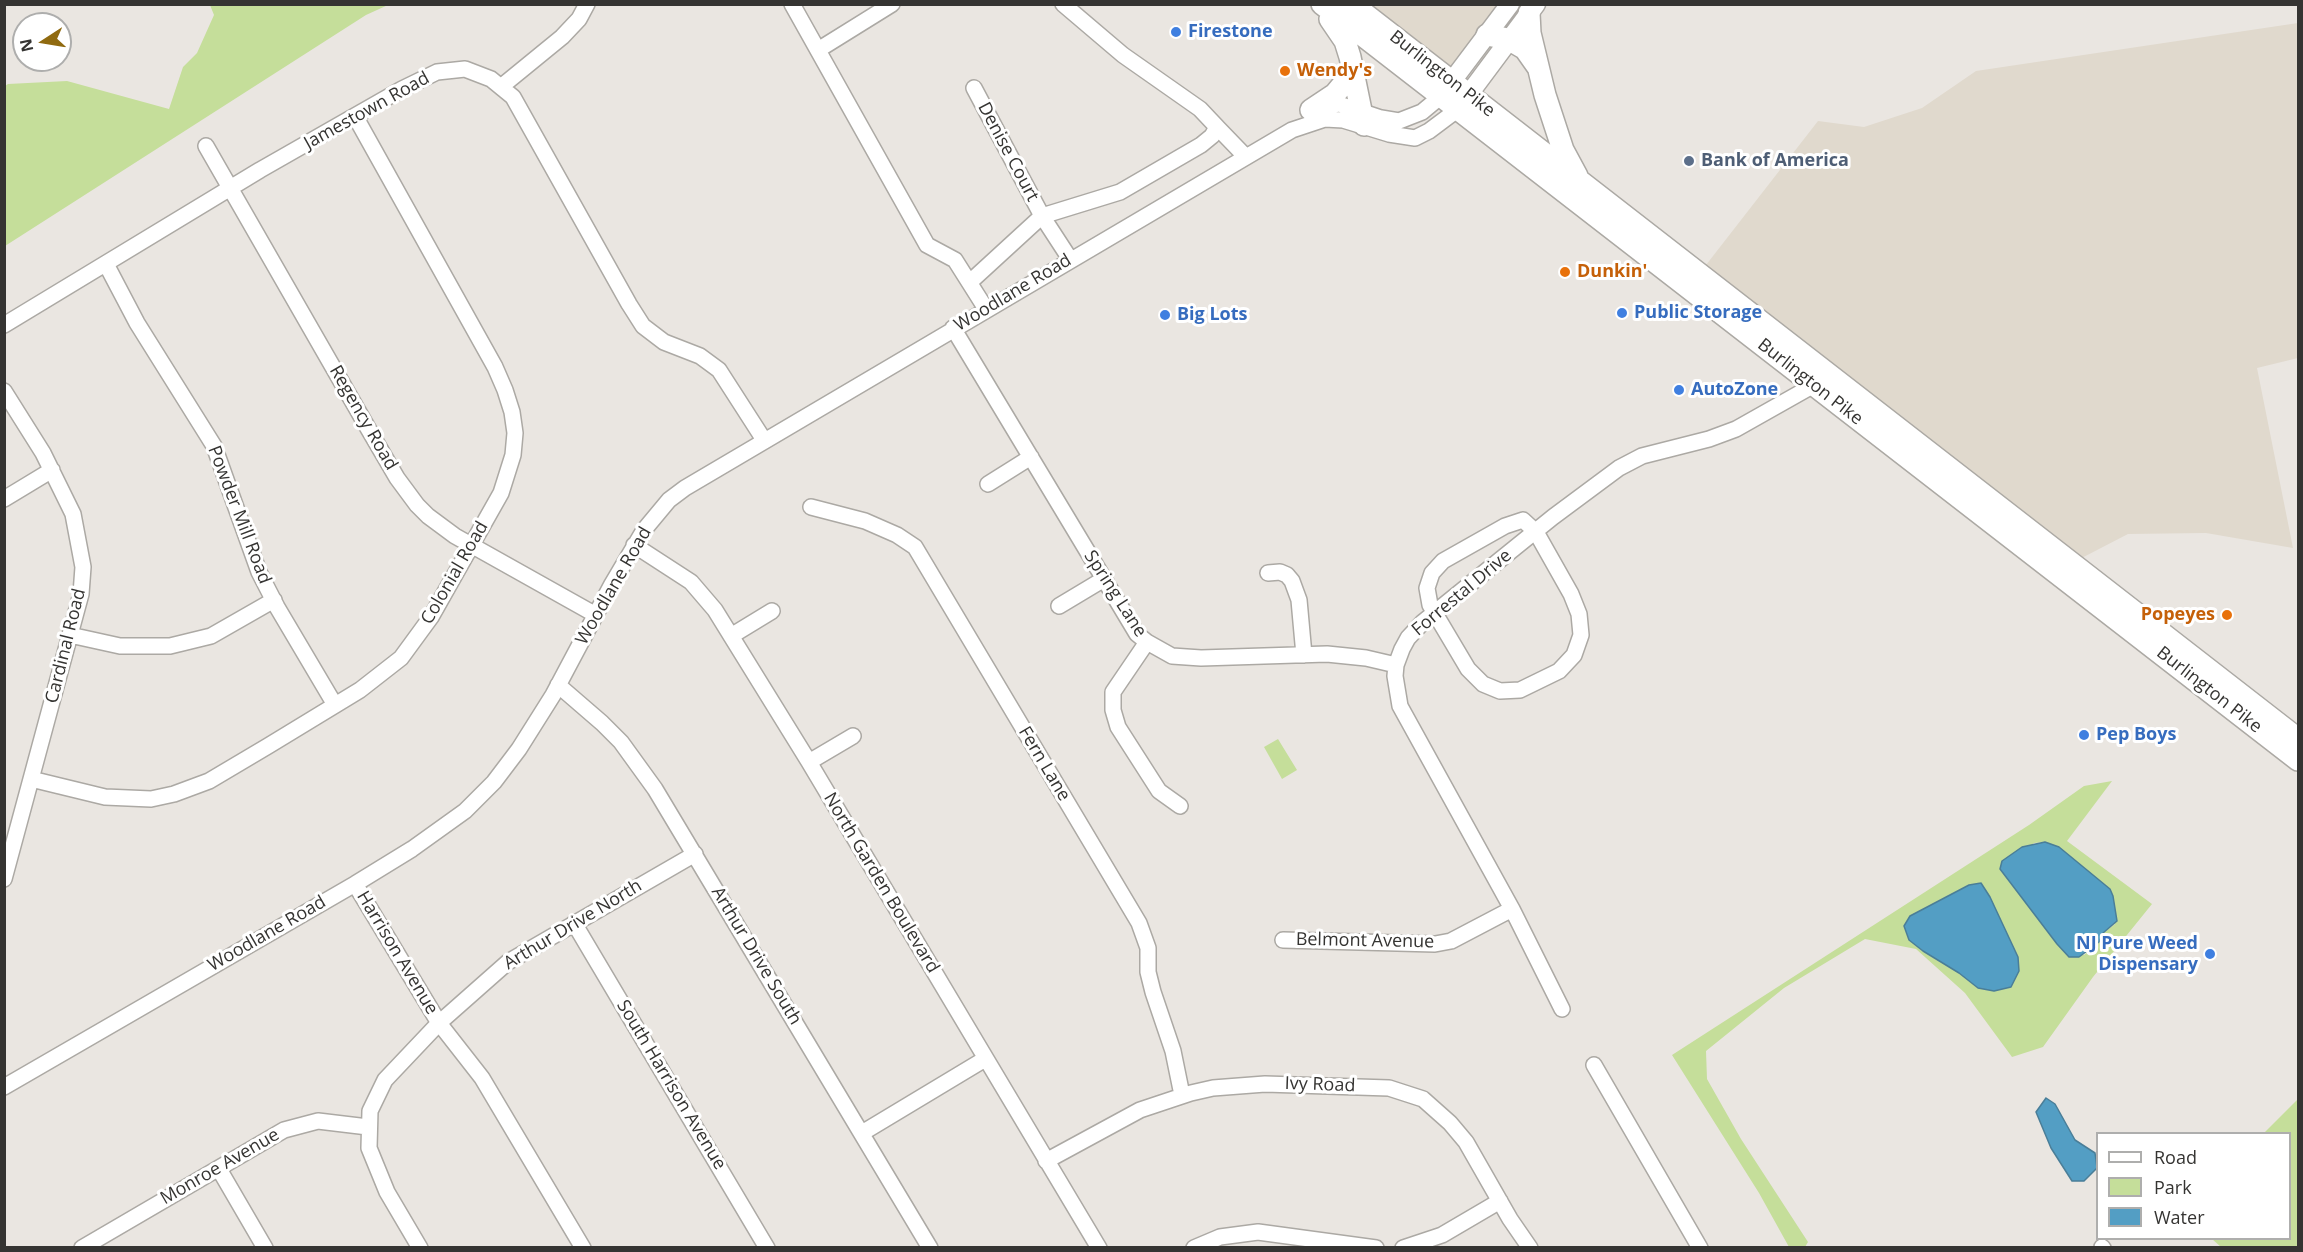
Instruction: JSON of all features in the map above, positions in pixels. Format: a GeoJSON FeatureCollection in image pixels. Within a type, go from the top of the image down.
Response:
{"type":"FeatureCollection","features":[{"type":"Feature","properties":{"kind":"highway"},"geometry":{"type":"LineString","coordinates":[[1320,4],[1345,41],[1363,118]]}},
{"type":"Feature","properties":{"kind":"highway","name":"Burlington Pike"},"geometry":{"type":"LineString","coordinates":[[1320,4],[1463,102],[1814,385],[2298,760]]}},
{"type":"Feature","properties":{"kind":"highway","name":"Burlington Pike"},"geometry":{"type":"LineString","coordinates":[[1352,4],[1446,89]]}},
{"type":"Feature","properties":{"kind":"highway"},"geometry":{"type":"LineString","coordinates":[[1525,7],[1538,69],[1557,132],[1580,182]]}},
{"type":"Feature","properties":{"kind":"highway"},"geometry":{"type":"LineString","coordinates":[[1487,34],[1508,39],[1529,53],[1538,69]]}},
{"type":"Feature","properties":{"kind":"highway"},"geometry":{"type":"LineString","coordinates":[[1311,110],[1335,94],[1353,68]]}},
{"type":"Feature","properties":{"kind":"highway","name":"Burlington Pike"},"geometry":{"type":"LineString","coordinates":[[1463,102],[1626,216],[2298,739]]}},
{"type":"Feature","properties":{"kind":"main road"},"geometry":{"type":"LineString","coordinates":[[1446,89],[1487,34],[1525,7]]}},
{"type":"Feature","properties":{"kind":"main road"},"geometry":{"type":"LineString","coordinates":[[1463,102],[1508,39],[1525,7]]}},
{"type":"Feature","properties":{"kind":"street"},"geometry":{"type":"LineString","coordinates":[[502,86],[562,37],[579,19],[587,4]]}},
{"type":"Feature","properties":{"kind":"street"},"geometry":{"type":"LineString","coordinates":[[792,4],[927,245],[955,260],[986,309]]}},
{"type":"Feature","properties":{"kind":"street"},"geometry":{"type":"LineString","coordinates":[[818,50],[892,4]]}},
{"type":"Feature","properties":{"kind":"street"},"geometry":{"type":"LineString","coordinates":[[1063,4],[1123,55],[1200,109],[1245,156]]}},
{"type":"Feature","properties":{"kind":"street","name":"Jamestown Road"},"geometry":{"type":"LineString","coordinates":[[4,325],[230,189],[413,83],[444,71],[465,69],[502,86],[521,109],[644,326],[664,342],[700,356],[719,370],[764,440]]}},
{"type":"Feature","properties":{"kind":"street","name":"Denise Court"},"geometry":{"type":"LineString","coordinates":[[974,88],[1042,216],[1070,259]]}},
{"type":"Feature","properties":{"kind":"street","name":"Woodlane Road"},"geometry":{"type":"LineString","coordinates":[[4,1088],[355,884],[448,824],[480,797],[519,749],[558,685],[634,545],[669,500],[694,482],[1275,138],[1308,123],[1325,119],[1363,118],[1399,121],[1422,112],[1446,89]]}},
{"type":"Feature","properties":{"kind":"street","name":"Woodlane Road"},"geometry":{"type":"LineString","coordinates":[[1275,138],[1311,110],[1338,104],[1389,135],[1415,138],[1429,131],[1463,102]]}},
{"type":"Feature","properties":{"kind":"street","name":"Colonial Road"},"geometry":{"type":"LineString","coordinates":[[31,779],[118,798],[151,799],[174,794],[220,775],[382,675],[409,648],[431,617],[501,493],[508,476],[514,444],[512,412],[495,367],[355,116]]}},
{"type":"Feature","properties":{"kind":"street"},"geometry":{"type":"LineString","coordinates":[[970,282],[1042,216],[1120,192],[1201,145],[1212,136],[1217,127]]}},
{"type":"Feature","properties":{"kind":"street","name":"Regency Road"},"geometry":{"type":"LineString","coordinates":[[206,146],[407,492],[428,516],[470,545],[596,615]]}},
{"type":"Feature","properties":{"kind":"street","name":"Powder Mill Road"},"geometry":{"type":"LineString","coordinates":[[106,264],[137,323],[214,446],[254,559],[274,600],[335,705]]}},
{"type":"Feature","properties":{"kind":"street","name":"Spring Lane"},"geometry":{"type":"LineString","coordinates":[[953,328],[1137,633],[1147,642],[1172,656],[1201,658],[1327,654],[1366,658],[1396,665]]}},
{"type":"Feature","properties":{"kind":"street","name":"Forrestal Drive"},"geometry":{"type":"LineString","coordinates":[[1562,1009],[1512,909],[1409,726],[1396,691],[1396,665],[1408,638],[1417,628],[1536,532],[1630,461],[1736,429],[1814,385]]}},
{"type":"Feature","properties":{"kind":"street","name":"Cardinal Road"},"geometry":{"type":"LineString","coordinates":[[4,391],[52,470],[73,514],[82,554],[82,587],[4,879]]}},
{"type":"Feature","properties":{"kind":"street"},"geometry":{"type":"LineString","coordinates":[[988,484],[1031,457]]}},
{"type":"Feature","properties":{"kind":"street"},"geometry":{"type":"LineString","coordinates":[[4,499],[52,470]]}},
{"type":"Feature","properties":{"kind":"street","name":"Fern Lane"},"geometry":{"type":"LineString","coordinates":[[811,507],[865,520],[915,548],[1139,922],[1148,948],[1148,972],[1173,1051],[1182,1095]]}},
{"type":"Feature","properties":{"kind":"street"},"geometry":{"type":"LineString","coordinates":[[1523,520],[1529,523],[1536,532],[1571,594],[1581,625],[1581,635],[1575,655],[1559,671],[1520,690],[1510,692],[1483,684],[1468,669],[1435,614],[1430,605],[1427,588],[1428,580],[1437,566],[1458,552],[1523,520]]}},
{"type":"Feature","properties":{"kind":"street","name":"North Garden Boulevard"},"geometry":{"type":"LineString","coordinates":[[634,545],[691,582],[715,610],[809,762],[1099,1248]]}},
{"type":"Feature","properties":{"kind":"street"},"geometry":{"type":"LineString","coordinates":[[1268,573],[1287,574],[1292,581],[1299,600],[1304,655]]}},
{"type":"Feature","properties":{"kind":"street"},"geometry":{"type":"LineString","coordinates":[[1059,606],[1104,579]]}},
{"type":"Feature","properties":{"kind":"street"},"geometry":{"type":"LineString","coordinates":[[70,635],[120,646],[143,648],[170,646],[211,636],[274,600]]}},
{"type":"Feature","properties":{"kind":"street"},"geometry":{"type":"LineString","coordinates":[[731,636],[772,611]]}},
{"type":"Feature","properties":{"kind":"street"},"geometry":{"type":"LineString","coordinates":[[1147,642],[1113,692],[1113,710],[1118,727],[1159,791],[1180,806]]}},
{"type":"Feature","properties":{"kind":"street","name":"Arthur Drive South"},"geometry":{"type":"LineString","coordinates":[[558,685],[621,742],[655,789],[930,1248]]}},
{"type":"Feature","properties":{"kind":"street"},"geometry":{"type":"LineString","coordinates":[[809,762],[853,736]]}},
{"type":"Feature","properties":{"kind":"street","name":"Arthur Drive North"},"geometry":{"type":"LineString","coordinates":[[420,1248],[394,1204],[369,1148],[370,1110],[385,1080],[439,1023],[508,962],[695,854]]}},
{"type":"Feature","properties":{"kind":"street","name":"Harrison Avenue"},"geometry":{"type":"LineString","coordinates":[[355,884],[439,1023],[482,1078],[583,1248]]}},
{"type":"Feature","properties":{"kind":"street","name":"Belmont Avenue"},"geometry":{"type":"LineString","coordinates":[[1283,940],[1435,944],[1451,941],[1512,909]]}},
{"type":"Feature","properties":{"kind":"street","name":"South Harrison Avenue"},"geometry":{"type":"LineString","coordinates":[[574,923],[767,1248]]}},
{"type":"Feature","properties":{"kind":"street"},"geometry":{"type":"LineString","coordinates":[[862,1132],[985,1059]]}},
{"type":"Feature","properties":{"kind":"street"},"geometry":{"type":"LineString","coordinates":[[1594,1065],[1700,1248]]}},
{"type":"Feature","properties":{"kind":"street","name":"Ivy Road"},"geometry":{"type":"LineString","coordinates":[[1047,1161],[1129,1116],[1182,1095],[1213,1088],[1264,1084],[1377,1087],[1401,1090],[1423,1099],[1450,1123],[1466,1142],[1530,1248]]}},
{"type":"Feature","properties":{"kind":"street","name":"Monroe Avenue"},"geometry":{"type":"LineString","coordinates":[[82,1248],[284,1130],[306,1122],[318,1121],[368,1127]]}},
{"type":"Feature","properties":{"kind":"street"},"geometry":{"type":"LineString","coordinates":[[219,1169],[265,1248]]}},
{"type":"Feature","properties":{"kind":"street"},"geometry":{"type":"LineString","coordinates":[[1403,1248],[1442,1235],[1500,1201]]}},
{"type":"Feature","properties":{"kind":"street"},"geometry":{"type":"LineString","coordinates":[[1194,1248],[1220,1237],[1258,1232],[1376,1248]]}},
{"type":"Feature","properties":{"kind":"shaded area"},"geometry":{"type":"Polygon","coordinates":[[[1353,5],[1510,5],[1452,81],[1353,5]]]}},
{"type":"Feature","properties":{"kind":"shaded area"},"geometry":{"type":"Polygon","coordinates":[[[2298,23],[2298,358],[2257,368],[2293,548],[2206,533],[2128,534],[2072,563],[1699,274],[1818,121],[1864,127],[1922,108],[1976,71],[2298,23]]]}},
{"type":"Feature","properties":{"kind":"green space"},"geometry":{"type":"Polygon","coordinates":[[[210,5],[388,5],[366,15],[5,246],[5,86],[67,81],[169,109],[183,67],[197,53],[214,15],[210,5]]]}},
{"type":"Feature","properties":{"kind":"green space"},"geometry":{"type":"Polygon","coordinates":[[[1278,739],[1297,770],[1282,779],[1264,747],[1278,739]]]}},
{"type":"Feature","properties":{"kind":"green space"},"geometry":{"type":"Polygon","coordinates":[[[2112,781],[2067,841],[2152,904],[2093,977],[2043,1047],[2012,1057],[1965,993],[1916,949],[1865,939],[1784,988],[1706,1051],[1707,1079],[1741,1139],[1808,1242],[1805,1247],[1789,1247],[1759,1193],[1672,1055],[2029,825],[2084,786],[2112,781]],[[2045,842],[2034,843],[2001,871],[2057,944],[2084,955],[2099,942],[2103,933],[2115,924],[2045,842]],[[1910,916],[1904,927],[1909,940],[1978,988],[1994,991],[1910,916]]]}},
{"type":"Feature","properties":{"kind":"green space"},"geometry":{"type":"Polygon","coordinates":[[[2298,1099],[2298,1247],[2221,1247],[2213,1240],[2291,1240],[2291,1132],[2265,1132],[2298,1099]]]}},
{"type":"Feature","properties":{"kind":"water"},"geometry":{"type":"Polygon","coordinates":[[[2045,842],[2059,847],[2110,889],[2113,896],[2117,921],[2103,933],[2099,942],[2079,957],[2069,957],[2057,944],[2000,869],[2002,861],[2022,847],[2045,842]]]}},
{"type":"Feature","properties":{"kind":"water"},"geometry":{"type":"Polygon","coordinates":[[[1981,883],[2018,957],[2019,971],[2011,987],[1994,991],[1978,988],[1959,973],[1923,951],[1909,940],[1904,926],[1910,916],[1969,885],[1981,883]]]}},
{"type":"Feature","properties":{"kind":"water"},"geometry":{"type":"Polygon","coordinates":[[[2046,1098],[2055,1104],[2075,1140],[2095,1153],[2096,1169],[2084,1181],[2072,1181],[2051,1148],[2036,1112],[2046,1098]]]}},
{"type":"Feature","properties":{"kind":"place","name":"Firestone"},"geometry":{"type":"Point","coordinates":[1176,32]}},
{"type":"Feature","properties":{"kind":"place","name":"Wendy's"},"geometry":{"type":"Point","coordinates":[1285,71]}},
{"type":"Feature","properties":{"kind":"place","name":"Bank of America"},"geometry":{"type":"Point","coordinates":[1689,161]}},
{"type":"Feature","properties":{"kind":"place","name":"Dunkin'"},"geometry":{"type":"Point","coordinates":[1565,272]}},
{"type":"Feature","properties":{"kind":"place","name":"Public Storage"},"geometry":{"type":"Point","coordinates":[1622,313]}},
{"type":"Feature","properties":{"kind":"place","name":"Big Lots"},"geometry":{"type":"Point","coordinates":[1165,315]}},
{"type":"Feature","properties":{"kind":"place","name":"AutoZone"},"geometry":{"type":"Point","coordinates":[1679,390]}},
{"type":"Feature","properties":{"kind":"place","name":"Popeyes"},"geometry":{"type":"Point","coordinates":[2227,615]}},
{"type":"Feature","properties":{"kind":"place","name":"Pep Boys"},"geometry":{"type":"Point","coordinates":[2084,735]}},
{"type":"Feature","properties":{"kind":"place","name":"NJ Pure Weed Dispensary"},"geometry":{"type":"Point","coordinates":[2210,954]}}]}
